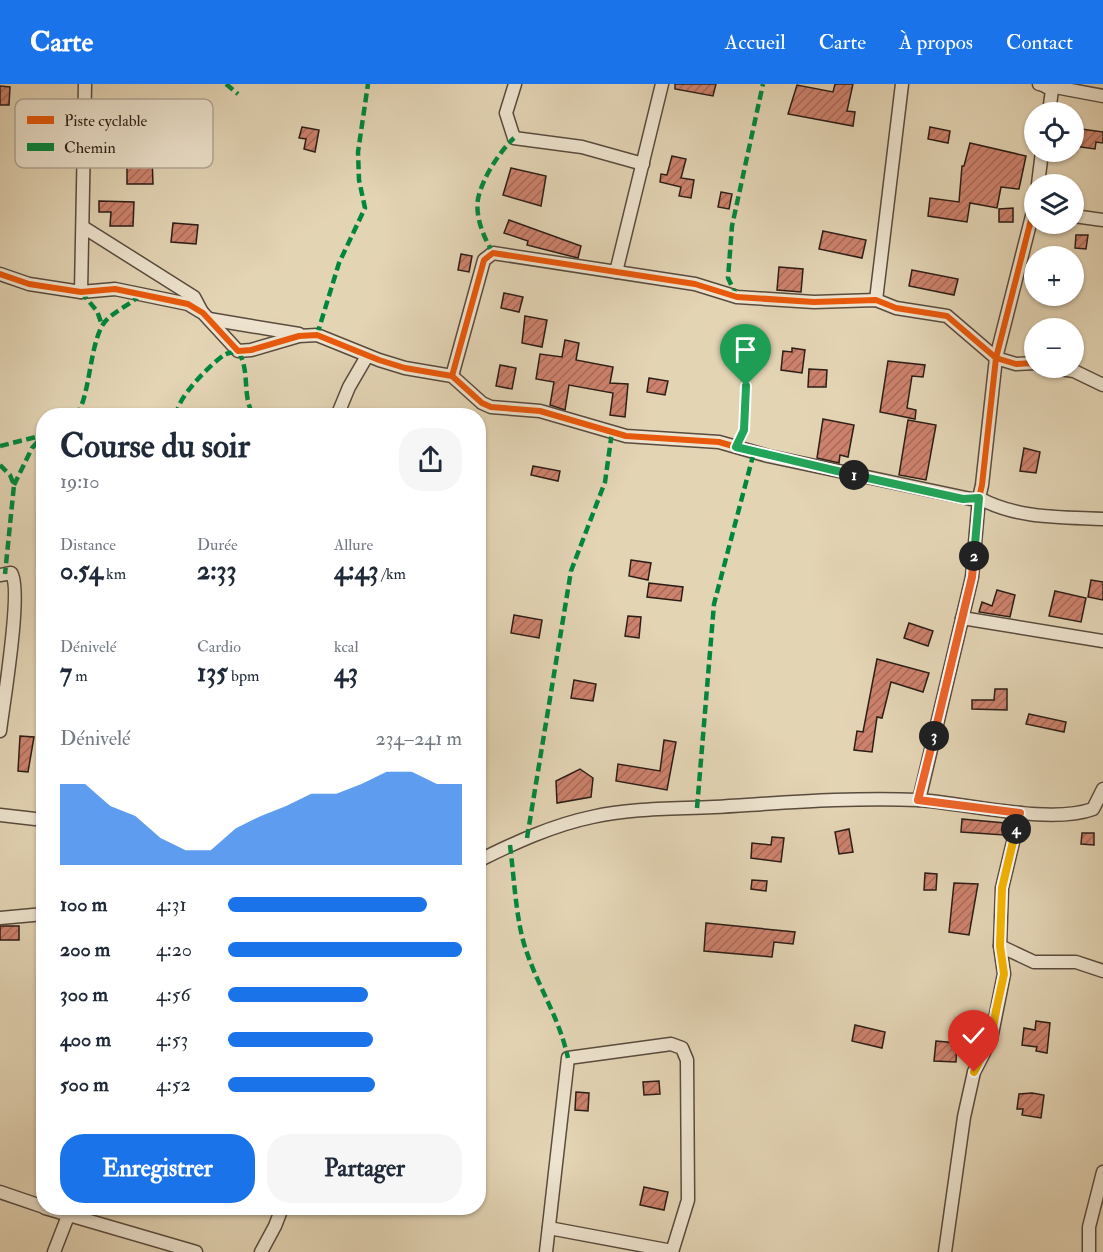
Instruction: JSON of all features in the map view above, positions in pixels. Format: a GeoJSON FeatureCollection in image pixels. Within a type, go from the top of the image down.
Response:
{"type":"FeatureCollection","features":[{"type":"Feature","properties":{"kind":"street"},"geometry":{"type":"LineString","coordinates":[[85,84],[85,99]]}},
{"type":"Feature","properties":{"kind":"street"},"geometry":{"type":"LineString","coordinates":[[515,84],[506,113],[514,138],[582,147],[643,164]]}},
{"type":"Feature","properties":{"kind":"street"},"geometry":{"type":"LineString","coordinates":[[616,272],[662,84]]}},
{"type":"Feature","properties":{"kind":"street"},"geometry":{"type":"LineString","coordinates":[[876,300],[902,84]]}},
{"type":"Feature","properties":{"kind":"street"},"geometry":{"type":"LineString","coordinates":[[1041,84],[1103,96]]}},
{"type":"Feature","properties":{"kind":"street"},"geometry":{"type":"LineString","coordinates":[[1041,84],[1052,90],[1050,102]]}},
{"type":"Feature","properties":{"kind":"street"},"geometry":{"type":"LineString","coordinates":[[81,292],[84,168]]}},
{"type":"Feature","properties":{"kind":"street"},"geometry":{"type":"LineString","coordinates":[[1084,217],[1103,220]]}},
{"type":"Feature","properties":{"kind":"street"},"geometry":{"type":"LineString","coordinates":[[83,227],[194,297],[206,316],[238,351],[252,350],[299,336],[308,336]]}},
{"type":"Feature","properties":{"kind":"street"},"geometry":{"type":"LineString","coordinates":[[918,800],[972,577],[996,358],[1028,234]]}},
{"type":"Feature","properties":{"kind":"street"},"geometry":{"type":"LineString","coordinates":[[452,376],[484,260],[493,253],[695,284],[737,297],[814,302],[876,300],[896,309],[947,316],[996,358],[1016,364],[1024,364]]}},
{"type":"Feature","properties":{"kind":"street"},"geometry":{"type":"LineString","coordinates":[[0,274],[29,284],[81,292],[115,289],[130,291],[188,304],[206,316],[330,339],[368,356],[405,368],[452,376],[482,403],[490,407],[540,411],[626,436],[719,442],[963,499],[979,498],[998,508],[1018,513],[1067,519],[1103,519]]}},
{"type":"Feature","properties":{"kind":"street"},"geometry":{"type":"LineString","coordinates":[[340,408],[349,387],[368,356]]}},
{"type":"Feature","properties":{"kind":"street"},"geometry":{"type":"LineString","coordinates":[[1084,376],[1103,385]]}},
{"type":"Feature","properties":{"kind":"street"},"geometry":{"type":"LineString","coordinates":[[0,575],[10,573],[15,579],[15,614],[0,731]]}},
{"type":"Feature","properties":{"kind":"street"},"geometry":{"type":"LineString","coordinates":[[962,618],[1103,641]]}},
{"type":"Feature","properties":{"kind":"street"},"geometry":{"type":"LineString","coordinates":[[486,857],[538,834],[580,820],[617,812],[815,801],[918,800],[1020,813],[1082,813],[1093,809],[1103,789]]}},
{"type":"Feature","properties":{"kind":"street"},"geometry":{"type":"LineString","coordinates":[[945,1252],[964,1117],[974,1072],[991,1039],[1004,974],[1000,946],[1002,888],[1020,813]]}},
{"type":"Feature","properties":{"kind":"street"},"geometry":{"type":"LineString","coordinates":[[0,815],[36,819]]}},
{"type":"Feature","properties":{"kind":"street"},"geometry":{"type":"LineString","coordinates":[[0,918],[36,915]]}},
{"type":"Feature","properties":{"kind":"street"},"geometry":{"type":"LineString","coordinates":[[1000,946],[1034,962],[1076,962],[1103,971]]}},
{"type":"Feature","properties":{"kind":"street"},"geometry":{"type":"LineString","coordinates":[[546,1252],[568,1058],[671,1044],[682,1048],[687,1060],[688,1200],[672,1252],[549,1228]]}},
{"type":"Feature","properties":{"kind":"street"},"geometry":{"type":"LineString","coordinates":[[1089,1252],[1089,1227],[1103,1172]]}},
{"type":"Feature","properties":{"kind":"street"},"geometry":{"type":"LineString","coordinates":[[0,1191],[36,1204]]}},
{"type":"Feature","properties":{"kind":"street"},"geometry":{"type":"LineString","coordinates":[[261,1252],[279,1215]]}},
{"type":"Feature","properties":{"kind":"street"},"geometry":{"type":"LineString","coordinates":[[54,1252],[68,1216],[196,1252]]}},
{"type":"Feature","properties":{"kind":"path"},"geometry":{"type":"LineString","coordinates":[[736,447],[744,430],[746,386]]}},
{"type":"Feature","properties":{"kind":"building"},"geometry":{"type":"Polygon","coordinates":[[[675,84],[716,84],[713,96],[675,89],[675,84]]]}},
{"type":"Feature","properties":{"kind":"building"},"geometry":{"type":"Polygon","coordinates":[[[835,84],[853,84],[847,111],[855,112],[853,126],[788,114],[797,85],[833,92],[835,84]]]}},
{"type":"Feature","properties":{"kind":"building"},"geometry":{"type":"Polygon","coordinates":[[[0,86],[10,87],[9,105],[0,105],[0,86]]]}},
{"type":"Feature","properties":{"kind":"building"},"geometry":{"type":"Polygon","coordinates":[[[302,127],[319,130],[315,152],[304,149],[306,139],[299,138],[302,127]]]}},
{"type":"Feature","properties":{"kind":"building"},"geometry":{"type":"Polygon","coordinates":[[[930,127],[950,131],[948,143],[928,139],[930,127]]]}},
{"type":"Feature","properties":{"kind":"building"},"geometry":{"type":"Polygon","coordinates":[[[1084,129],[1103,132],[1103,143],[1096,142],[1095,149],[1084,147],[1084,129]]]}},
{"type":"Feature","properties":{"kind":"building"},"geometry":{"type":"Polygon","coordinates":[[[970,143],[1024,156],[1019,189],[1001,187],[997,208],[970,203],[967,222],[928,216],[930,198],[959,202],[962,166],[964,166],[970,143]]]}},
{"type":"Feature","properties":{"kind":"building"},"geometry":{"type":"Polygon","coordinates":[[[672,156],[686,159],[681,178],[694,180],[691,198],[679,196],[681,187],[660,182],[661,174],[667,175],[672,156]]]}},
{"type":"Feature","properties":{"kind":"building"},"geometry":{"type":"Polygon","coordinates":[[[127,168],[152,168],[153,184],[127,184],[127,168]]]}},
{"type":"Feature","properties":{"kind":"building"},"geometry":{"type":"Polygon","coordinates":[[[511,168],[546,176],[541,206],[503,195],[511,168]]]}},
{"type":"Feature","properties":{"kind":"building"},"geometry":{"type":"Polygon","coordinates":[[[721,192],[732,194],[729,209],[718,207],[721,192]]]}},
{"type":"Feature","properties":{"kind":"building"},"geometry":{"type":"Polygon","coordinates":[[[99,201],[134,202],[133,226],[110,226],[111,212],[99,212],[99,201]]]}},
{"type":"Feature","properties":{"kind":"building"},"geometry":{"type":"Polygon","coordinates":[[[1013,208],[1013,222],[999,222],[999,209],[1013,208]]]}},
{"type":"Feature","properties":{"kind":"building"},"geometry":{"type":"Polygon","coordinates":[[[509,220],[581,246],[578,258],[527,245],[528,241],[504,233],[509,220]]]}},
{"type":"Feature","properties":{"kind":"building"},"geometry":{"type":"Polygon","coordinates":[[[173,223],[198,225],[196,244],[171,242],[173,223]]]}},
{"type":"Feature","properties":{"kind":"building"},"geometry":{"type":"Polygon","coordinates":[[[823,231],[866,240],[862,258],[819,249],[823,231]]]}},
{"type":"Feature","properties":{"kind":"building"},"geometry":{"type":"Polygon","coordinates":[[[1076,235],[1088,235],[1086,249],[1084,246],[1075,246],[1076,235]]]}},
{"type":"Feature","properties":{"kind":"building"},"geometry":{"type":"Polygon","coordinates":[[[461,254],[472,256],[469,272],[458,270],[461,254]]]}},
{"type":"Feature","properties":{"kind":"building"},"geometry":{"type":"Polygon","coordinates":[[[779,267],[803,269],[801,292],[777,290],[779,267]]]}},
{"type":"Feature","properties":{"kind":"building"},"geometry":{"type":"Polygon","coordinates":[[[912,270],[958,279],[954,295],[909,286],[912,270]]]}},
{"type":"Feature","properties":{"kind":"building"},"geometry":{"type":"Polygon","coordinates":[[[504,293],[523,297],[519,312],[501,308],[504,293]]]}},
{"type":"Feature","properties":{"kind":"building"},"geometry":{"type":"Polygon","coordinates":[[[525,316],[547,320],[542,347],[522,343],[525,316]]]}},
{"type":"Feature","properties":{"kind":"building"},"geometry":{"type":"Polygon","coordinates":[[[746,332],[755,333],[748,371],[739,369],[741,357],[736,356],[740,336],[745,337],[746,332]]]}},
{"type":"Feature","properties":{"kind":"building"},"geometry":{"type":"Polygon","coordinates":[[[565,340],[579,343],[576,360],[613,367],[610,383],[628,384],[625,417],[610,415],[613,393],[569,385],[565,410],[550,405],[554,382],[536,379],[540,354],[562,357],[565,340]]]}},
{"type":"Feature","properties":{"kind":"building"},"geometry":{"type":"Polygon","coordinates":[[[792,348],[805,350],[802,373],[781,370],[783,351],[792,352],[792,348]]]}},
{"type":"Feature","properties":{"kind":"building"},"geometry":{"type":"Polygon","coordinates":[[[888,361],[925,365],[923,377],[912,376],[907,408],[916,410],[915,419],[880,412],[888,361]]]}},
{"type":"Feature","properties":{"kind":"building"},"geometry":{"type":"Polygon","coordinates":[[[500,365],[516,368],[512,389],[496,386],[500,365]]]}},
{"type":"Feature","properties":{"kind":"building"},"geometry":{"type":"Polygon","coordinates":[[[809,369],[827,370],[826,387],[808,387],[809,369]]]}},
{"type":"Feature","properties":{"kind":"building"},"geometry":{"type":"Polygon","coordinates":[[[649,378],[668,381],[665,395],[647,392],[649,378]]]}},
{"type":"Feature","properties":{"kind":"building"},"geometry":{"type":"Polygon","coordinates":[[[823,419],[854,425],[848,457],[840,455],[839,463],[817,458],[823,419]]]}},
{"type":"Feature","properties":{"kind":"building"},"geometry":{"type":"Polygon","coordinates":[[[908,420],[936,425],[926,480],[899,475],[908,420]]]}},
{"type":"Feature","properties":{"kind":"building"},"geometry":{"type":"Polygon","coordinates":[[[1024,448],[1040,452],[1036,473],[1020,471],[1024,448]]]}},
{"type":"Feature","properties":{"kind":"building"},"geometry":{"type":"Polygon","coordinates":[[[533,466],[560,471],[558,481],[531,475],[533,466]]]}},
{"type":"Feature","properties":{"kind":"building"},"geometry":{"type":"Polygon","coordinates":[[[631,560],[651,563],[648,580],[629,576],[631,560]]]}},
{"type":"Feature","properties":{"kind":"building"},"geometry":{"type":"Polygon","coordinates":[[[1091,580],[1103,582],[1103,600],[1088,597],[1091,580]]]}},
{"type":"Feature","properties":{"kind":"building"},"geometry":{"type":"Polygon","coordinates":[[[649,583],[683,587],[681,601],[647,597],[649,583]]]}},
{"type":"Feature","properties":{"kind":"building"},"geometry":{"type":"Polygon","coordinates":[[[997,590],[1015,595],[1010,617],[979,612],[982,602],[992,606],[997,590]]]}},
{"type":"Feature","properties":{"kind":"building"},"geometry":{"type":"Polygon","coordinates":[[[1055,591],[1086,598],[1081,622],[1049,616],[1055,591]]]}},
{"type":"Feature","properties":{"kind":"building"},"geometry":{"type":"Polygon","coordinates":[[[514,615],[542,620],[539,638],[511,633],[514,615]]]}},
{"type":"Feature","properties":{"kind":"building"},"geometry":{"type":"Polygon","coordinates":[[[628,616],[641,617],[639,638],[625,636],[628,616]]]}},
{"type":"Feature","properties":{"kind":"building"},"geometry":{"type":"Polygon","coordinates":[[[909,623],[933,631],[928,646],[904,638],[909,623]]]}},
{"type":"Feature","properties":{"kind":"building"},"geometry":{"type":"Polygon","coordinates":[[[877,659],[929,673],[923,692],[891,682],[882,718],[877,717],[872,752],[854,750],[857,731],[863,732],[877,659]]]}},
{"type":"Feature","properties":{"kind":"building"},"geometry":{"type":"Polygon","coordinates":[[[574,680],[596,684],[593,701],[571,698],[574,680]]]}},
{"type":"Feature","properties":{"kind":"building"},"geometry":{"type":"Polygon","coordinates":[[[995,689],[1007,689],[1007,710],[972,709],[972,700],[994,700],[995,689]]]}},
{"type":"Feature","properties":{"kind":"building"},"geometry":{"type":"Polygon","coordinates":[[[1029,714],[1066,722],[1064,732],[1026,724],[1029,714]]]}},
{"type":"Feature","properties":{"kind":"building"},"geometry":{"type":"Polygon","coordinates":[[[20,736],[34,737],[28,772],[18,771],[20,736]]]}},
{"type":"Feature","properties":{"kind":"building"},"geometry":{"type":"Polygon","coordinates":[[[664,740],[676,742],[667,790],[616,781],[618,764],[660,771],[664,740]]]}},
{"type":"Feature","properties":{"kind":"building"},"geometry":{"type":"Polygon","coordinates":[[[580,769],[593,778],[591,797],[557,803],[556,781],[580,769]]]}},
{"type":"Feature","properties":{"kind":"building"},"geometry":{"type":"Polygon","coordinates":[[[962,819],[1005,823],[1004,835],[961,832],[962,819]]]}},
{"type":"Feature","properties":{"kind":"building"},"geometry":{"type":"Polygon","coordinates":[[[849,829],[853,852],[839,854],[835,832],[849,829]]]}},
{"type":"Feature","properties":{"kind":"building"},"geometry":{"type":"Polygon","coordinates":[[[1082,833],[1094,833],[1094,845],[1081,844],[1082,833]]]}},
{"type":"Feature","properties":{"kind":"building"},"geometry":{"type":"Polygon","coordinates":[[[772,837],[784,838],[781,862],[751,858],[752,843],[771,845],[772,837]]]}},
{"type":"Feature","properties":{"kind":"building"},"geometry":{"type":"Polygon","coordinates":[[[925,873],[937,874],[936,890],[924,890],[925,873]]]}},
{"type":"Feature","properties":{"kind":"building"},"geometry":{"type":"Polygon","coordinates":[[[752,880],[767,881],[766,891],[751,889],[752,880]]]}},
{"type":"Feature","properties":{"kind":"building"},"geometry":{"type":"Polygon","coordinates":[[[954,883],[978,884],[969,935],[949,932],[954,883]]]}},
{"type":"Feature","properties":{"kind":"building"},"geometry":{"type":"Polygon","coordinates":[[[706,923],[795,932],[793,944],[774,942],[772,957],[704,951],[706,923]]]}},
{"type":"Feature","properties":{"kind":"building"},"geometry":{"type":"Polygon","coordinates":[[[0,926],[19,926],[19,940],[0,940],[0,926]]]}},
{"type":"Feature","properties":{"kind":"building"},"geometry":{"type":"Polygon","coordinates":[[[1036,1021],[1050,1023],[1047,1053],[1036,1051],[1037,1047],[1022,1045],[1024,1028],[1035,1030],[1036,1021]]]}},
{"type":"Feature","properties":{"kind":"building"},"geometry":{"type":"Polygon","coordinates":[[[855,1025],[885,1032],[882,1048],[852,1041],[855,1025]]]}},
{"type":"Feature","properties":{"kind":"building"},"geometry":{"type":"Polygon","coordinates":[[[936,1041],[957,1043],[956,1062],[934,1061],[936,1041]]]}},
{"type":"Feature","properties":{"kind":"building"},"geometry":{"type":"Polygon","coordinates":[[[659,1081],[660,1094],[644,1095],[643,1082],[659,1081]]]}},
{"type":"Feature","properties":{"kind":"building"},"geometry":{"type":"Polygon","coordinates":[[[576,1092],[589,1093],[588,1111],[575,1110],[576,1092]]]}},
{"type":"Feature","properties":{"kind":"building"},"geometry":{"type":"Polygon","coordinates":[[[1019,1094],[1044,1095],[1041,1118],[1022,1115],[1023,1109],[1017,1109],[1019,1094]]]}},
{"type":"Feature","properties":{"kind":"building"},"geometry":{"type":"Polygon","coordinates":[[[644,1187],[668,1192],[664,1210],[640,1205],[644,1187]]]}},
{"type":"Feature","properties":{"kind":"marked path"},"geometry":{"type":"LineString","coordinates":[[226,84],[238,94]]}},
{"type":"Feature","properties":{"kind":"marked path"},"geometry":{"type":"LineString","coordinates":[[317,335],[339,263],[365,208],[359,180],[358,152],[368,84]]}},
{"type":"Feature","properties":{"kind":"marked path"},"geometry":{"type":"LineString","coordinates":[[737,297],[728,278],[732,226],[763,84]]}},
{"type":"Feature","properties":{"kind":"marked path"},"geometry":{"type":"LineString","coordinates":[[493,253],[481,227],[478,199],[492,166],[514,138]]}},
{"type":"Feature","properties":{"kind":"marked path"},"geometry":{"type":"LineString","coordinates":[[81,292],[97,311],[102,325]]}},
{"type":"Feature","properties":{"kind":"marked path"},"geometry":{"type":"LineString","coordinates":[[81,408],[94,348],[102,326],[110,317],[141,294]]}},
{"type":"Feature","properties":{"kind":"marked path"},"geometry":{"type":"LineString","coordinates":[[178,408],[187,392],[211,366],[224,355],[238,351],[244,367],[250,408]]}},
{"type":"Feature","properties":{"kind":"marked path"},"geometry":{"type":"LineString","coordinates":[[527,838],[571,571],[605,482],[612,432]]}},
{"type":"Feature","properties":{"kind":"marked path"},"geometry":{"type":"LineString","coordinates":[[0,446],[36,437]]}},
{"type":"Feature","properties":{"kind":"marked path"},"geometry":{"type":"LineString","coordinates":[[14,485],[36,444]]}},
{"type":"Feature","properties":{"kind":"marked path"},"geometry":{"type":"LineString","coordinates":[[697,808],[714,604],[754,452]]}},
{"type":"Feature","properties":{"kind":"marked path"},"geometry":{"type":"LineString","coordinates":[[0,465],[10,475],[14,485],[5,574]]}},
{"type":"Feature","properties":{"kind":"marked path"},"geometry":{"type":"LineString","coordinates":[[510,845],[523,939],[531,964],[559,1029],[568,1058]]}},
{"type":"Feature","properties":{"kind":"cycle path"},"geometry":{"type":"LineString","coordinates":[[0,274],[29,284],[81,292],[115,289],[188,304],[203,313],[238,351],[251,350],[299,336],[317,335],[405,368],[452,376],[482,403],[491,407],[540,411],[626,436],[719,442],[768,456],[971,499],[979,498],[982,485],[996,358],[1027,234]]}},
{"type":"Feature","properties":{"kind":"cycle path"},"geometry":{"type":"LineString","coordinates":[[452,376],[484,260],[493,253],[695,284],[737,297],[814,302],[876,300],[896,308],[947,316],[996,358],[1016,364],[1024,364]]}},
{"type":"Feature","properties":{"kind":"route"},"geometry":{"type":"LineString","coordinates":[[746,386],[744,430],[736,447],[963,499],[979,498],[972,577],[918,800],[1020,813],[1002,888],[1000,946],[1004,974],[991,1039],[974,1072]]}}]}
